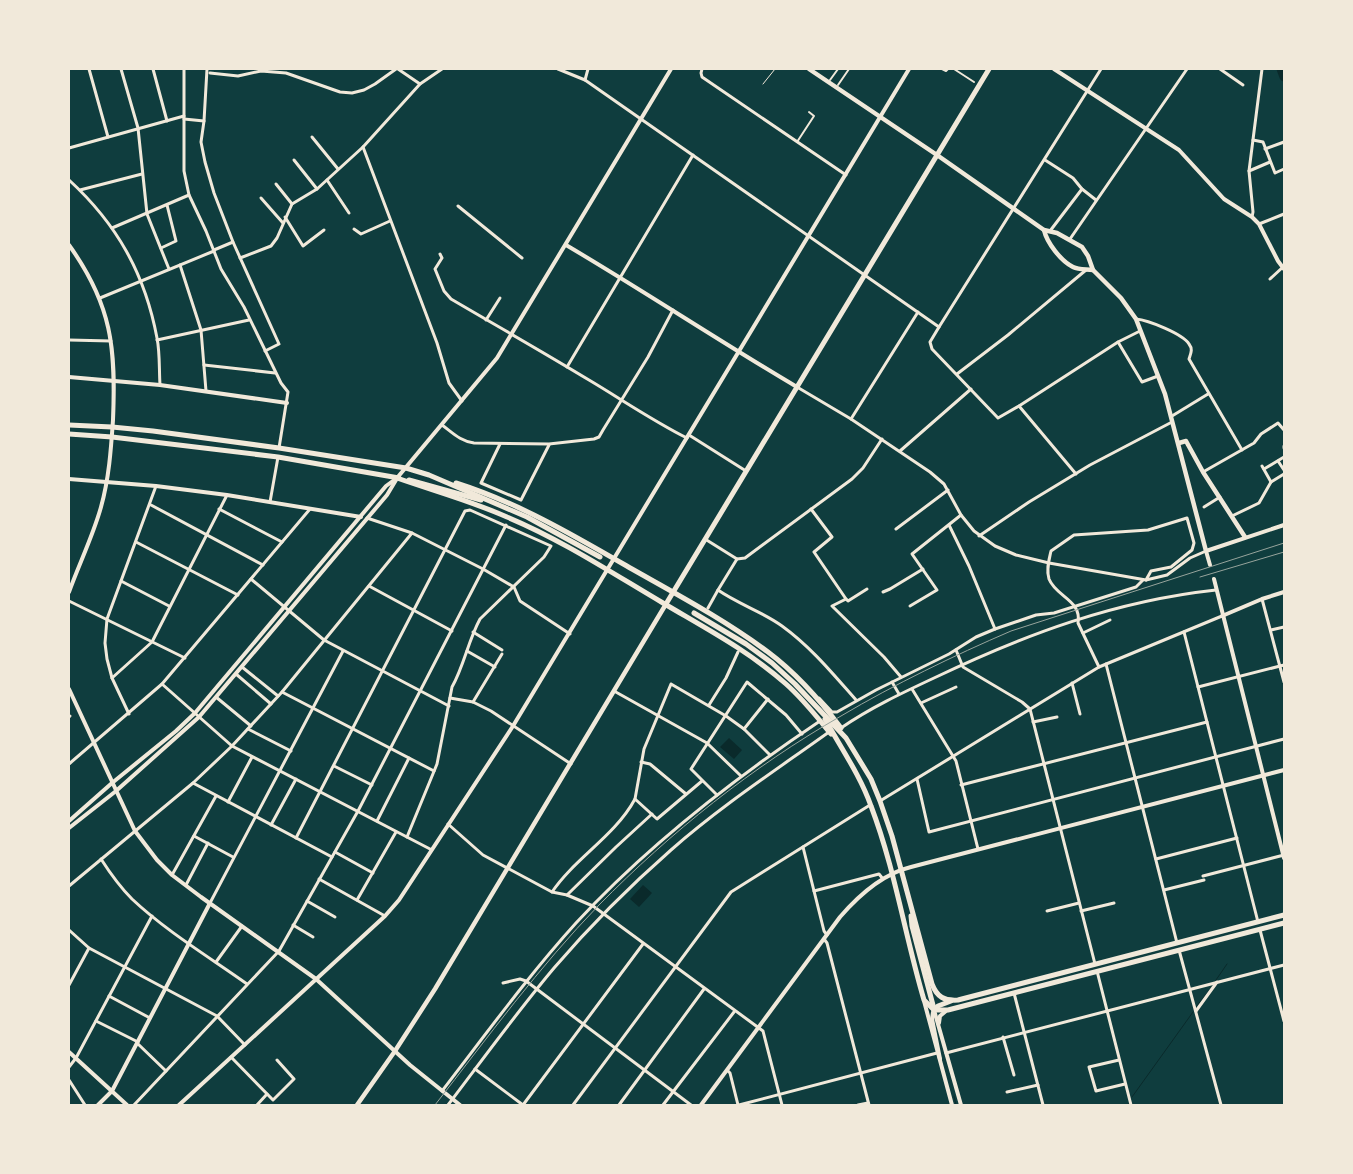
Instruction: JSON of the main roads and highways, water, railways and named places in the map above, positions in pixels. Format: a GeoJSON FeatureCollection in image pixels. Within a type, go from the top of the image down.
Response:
{"type":"FeatureCollection","features":[{"type":"Feature","properties":{"kind":"highway"},"geometry":{"type":"LineString","coordinates":[[666,604],[989,69]]}},
{"type":"Feature","properties":{"kind":"highway"},"geometry":{"type":"LineString","coordinates":[[69,425],[112,427],[279,448],[406,468],[483,492],[532,512],[615,558],[768,652],[813,693],[841,728],[871,779],[892,836],[932,984],[936,993],[944,999],[958,1000]]}},
{"type":"Feature","properties":{"kind":"highway"},"geometry":{"type":"LineString","coordinates":[[69,434],[112,437],[278,457],[417,481],[498,505]]}},
{"type":"Feature","properties":{"kind":"highway"},"geometry":{"type":"LineString","coordinates":[[429,475],[559,534],[600,557]]}},
{"type":"Feature","properties":{"kind":"highway"},"geometry":{"type":"LineString","coordinates":[[397,478],[476,504],[536,530],[738,647],[805,702],[839,745]]}},
{"type":"Feature","properties":{"kind":"highway"},"geometry":{"type":"LineString","coordinates":[[694,613],[746,644],[772,663],[795,684],[846,738]]}},
{"type":"Feature","properties":{"kind":"highway"},"geometry":{"type":"LineString","coordinates":[[821,712],[862,783],[871,805],[883,839],[924,1000],[934,1010],[948,1010],[1284,923]]}},
{"type":"Feature","properties":{"kind":"highway"},"geometry":{"type":"LineString","coordinates":[[909,904],[912,926],[934,1010]]}},
{"type":"Feature","properties":{"kind":"highway"},"geometry":{"type":"LineString","coordinates":[[934,1010],[944,1003],[1284,915]]}},
{"type":"Feature","properties":{"kind":"main road"},"geometry":{"type":"LineString","coordinates":[[809,69],[937,154],[1047,231],[1070,239],[1085,250],[1092,270],[1121,298],[1136,319],[1141,331],[1172,418],[1206,550]]}},
{"type":"Feature","properties":{"kind":"main road"},"geometry":{"type":"LineString","coordinates":[[1047,231],[1046,240],[1066,262],[1072,267],[1092,270]]}},
{"type":"Feature","properties":{"kind":"main road"},"geometry":{"type":"LineString","coordinates":[[1179,443],[1186,441],[1246,537]]}},
{"type":"Feature","properties":{"kind":"main road"},"geometry":{"type":"LineString","coordinates":[[357,1105],[435,989],[666,604]]}},
{"type":"Feature","properties":{"kind":"water"},"geometry":{"type":"Polygon","coordinates":[[[729,738],[742,750],[734,759],[720,747],[729,738]]]}},
{"type":"Feature","properties":{"kind":"water"},"geometry":{"type":"Polygon","coordinates":[[[643,885],[652,893],[639,907],[630,899],[643,885]]]}},
{"type":"Feature","properties":{"kind":"waterway"},"geometry":{"type":"LineString","coordinates":[[1281,69],[1284,77]]}},
{"type":"Feature","properties":{"kind":"waterway"},"geometry":{"type":"LineString","coordinates":[[1216,980],[1227,964]]}},
{"type":"Feature","properties":{"kind":"waterway"},"geometry":{"type":"LineString","coordinates":[[1196,1007],[1212,987]]}},
{"type":"Feature","properties":{"kind":"waterway"},"geometry":{"type":"LineString","coordinates":[[1132,1097],[1193,1012]]}},
{"type":"Feature","properties":{"kind":"waterway"},"geometry":{"type":"LineString","coordinates":[[954,1096],[956,1105]]}},
{"type":"Feature","properties":{"kind":"railway"},"geometry":{"type":"LineString","coordinates":[[435,1105],[494,1028],[556,953],[599,905],[626,878],[684,827],[744,779],[776,757],[841,716],[882,693],[946,660],[1011,631],[1284,543]]}},
{"type":"Feature","properties":{"kind":"railway"},"geometry":{"type":"LineString","coordinates":[[1200,577],[1284,552]]}}]}
